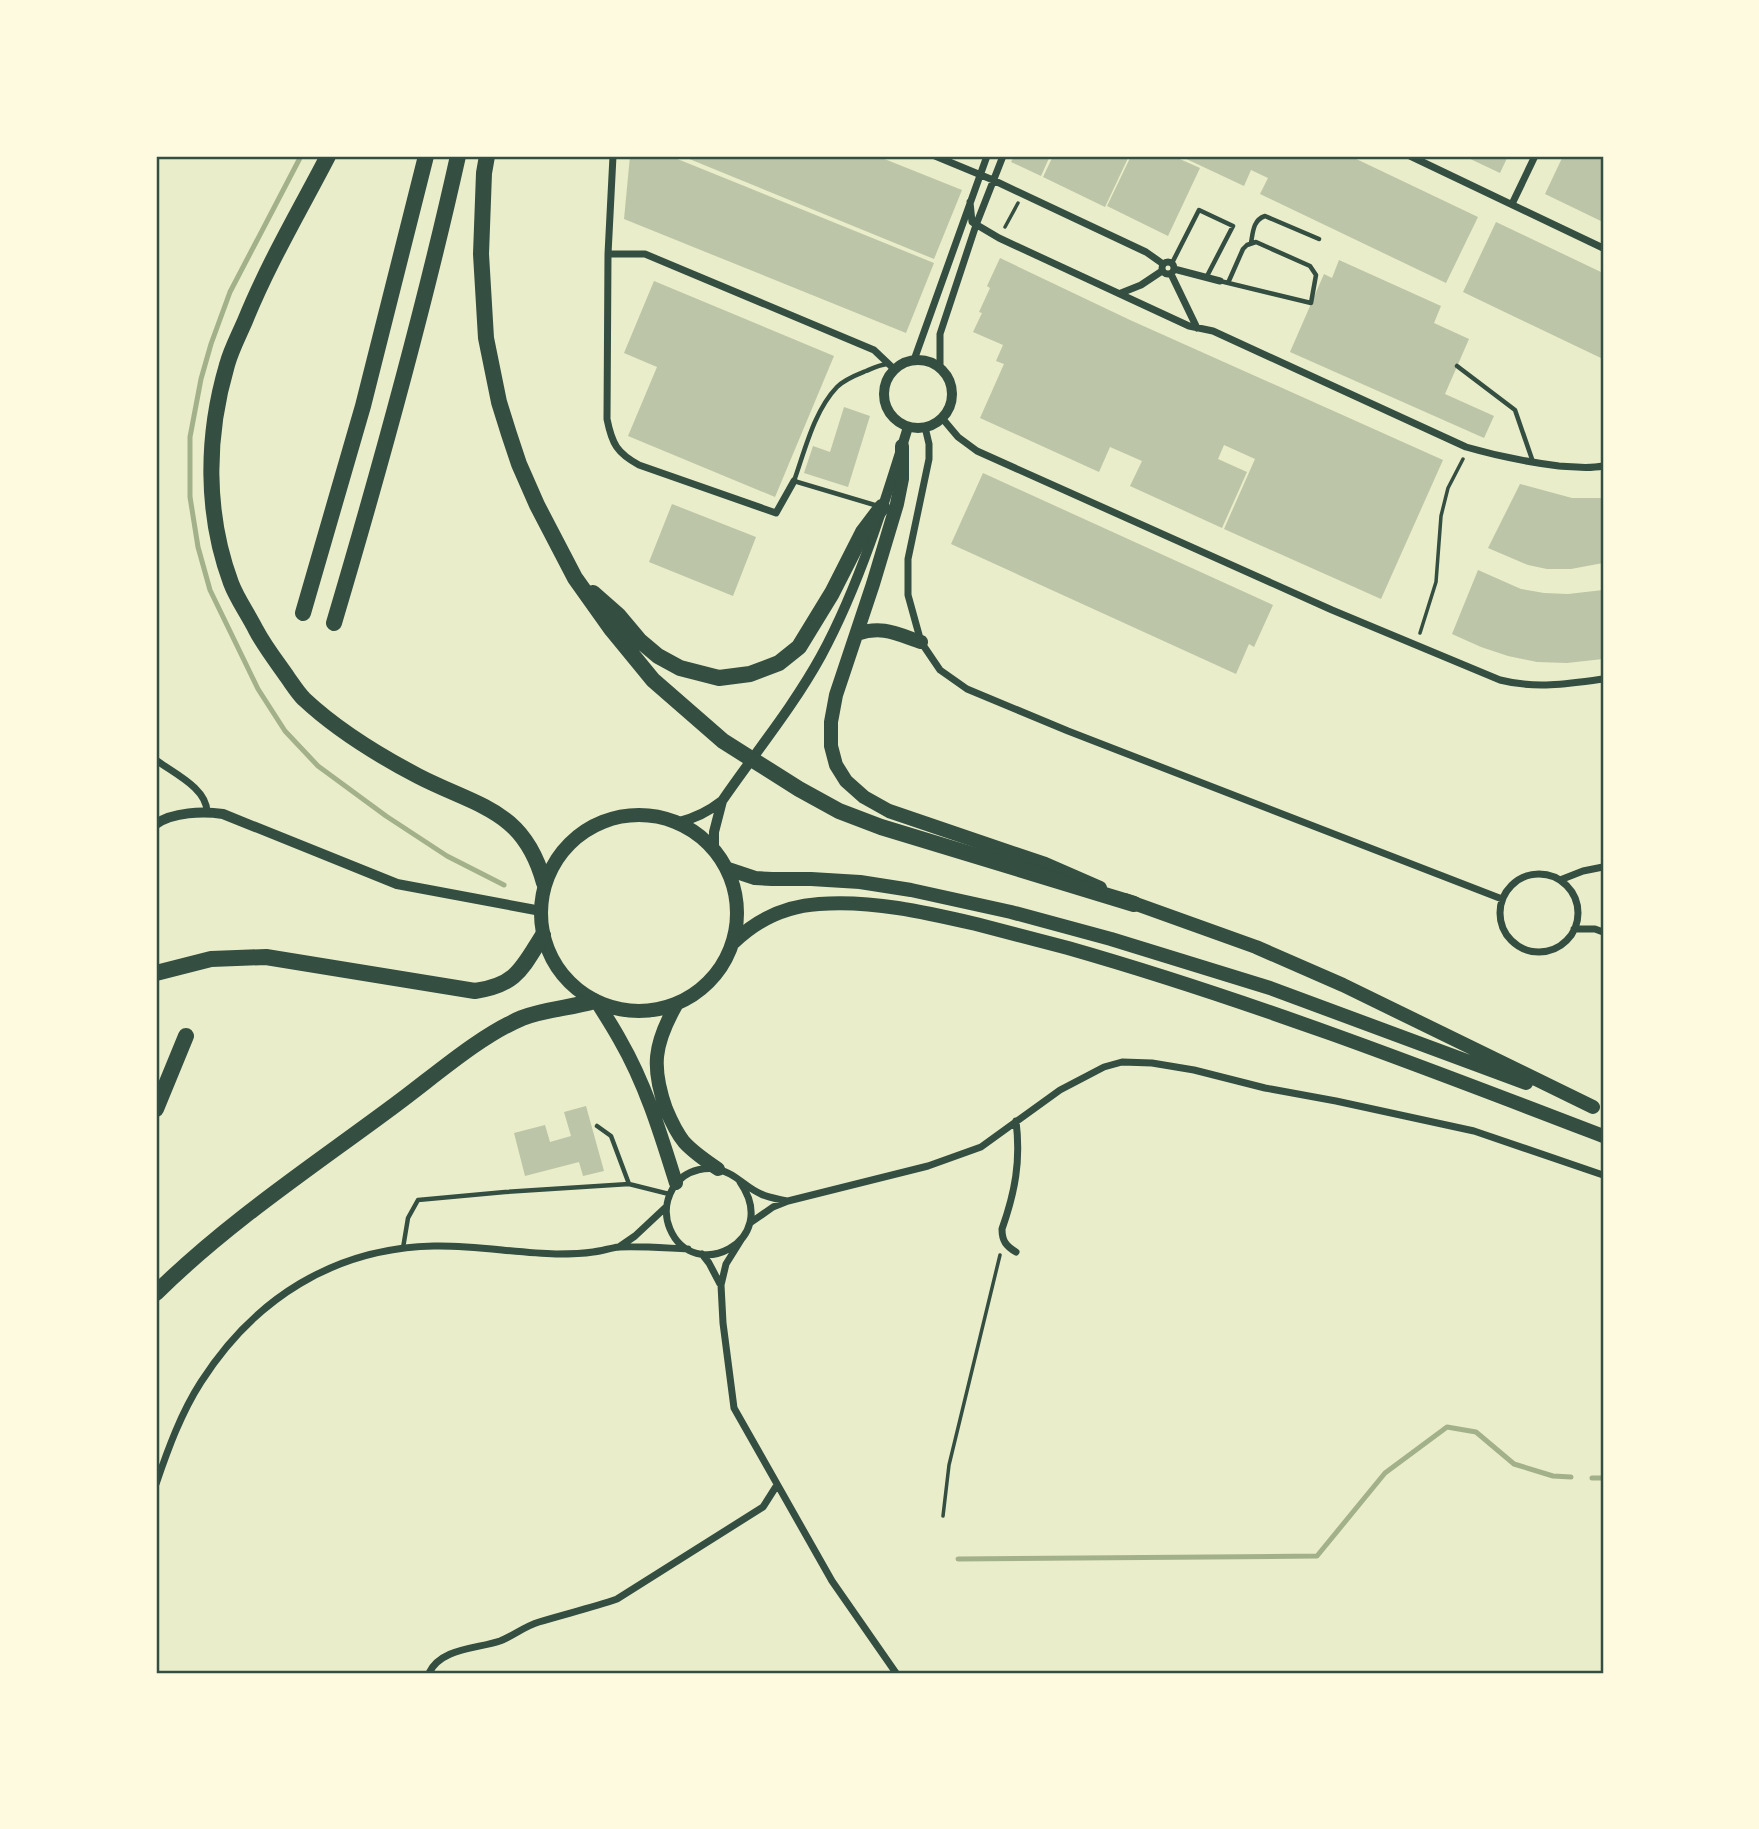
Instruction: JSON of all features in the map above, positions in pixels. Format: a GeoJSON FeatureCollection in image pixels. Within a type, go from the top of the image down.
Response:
{"type":"FeatureCollection","features":[{"type":"Feature","properties":{"kind":"highway"},"geometry":{"type":"LineString","coordinates":[[328,156],[255,297],[228,362],[220,390],[211,459],[212,490],[216,529],[232,584],[265,647],[303,697],[347,734],[417,776],[499,814],[520,832],[539,863],[544,883],[541,911],[543,935],[550,956],[561,974],[576,989],[596,1002],[622,1010],[647,1011],[676,1005],[706,985],[722,965],[734,942],[744,932],[783,910],[817,904],[860,903],[900,908],[1063,947],[1239,1000],[1383,1051],[1603,1136]]}},
{"type":"Feature","properties":{"kind":"highway"},"geometry":{"type":"LineString","coordinates":[[303,613],[363,406],[426,156]]}},
{"type":"Feature","properties":{"kind":"highway"},"geometry":{"type":"LineString","coordinates":[[334,623],[386,447],[438,247],[458,156]]}},
{"type":"Feature","properties":{"kind":"highway"},"geometry":{"type":"LineString","coordinates":[[487,156],[481,254],[485,338],[499,402],[519,464],[575,578],[612,630],[653,680],[723,741],[839,811],[881,827],[1134,904],[1256,947],[1343,985],[1598,1109]]}},
{"type":"Feature","properties":{"kind":"highway"},"geometry":{"type":"LineString","coordinates":[[902,446],[902,479],[897,504],[836,695],[831,722],[831,746],[836,765],[846,782],[864,797],[889,811],[1045,864],[1134,904]]}},
{"type":"Feature","properties":{"kind":"highway"},"geometry":{"type":"LineString","coordinates":[[575,578],[618,615],[639,640],[658,656],[680,668],[719,678],[750,674],[779,663],[799,647],[832,593],[863,531],[882,507]]}},
{"type":"Feature","properties":{"kind":"highway"},"geometry":{"type":"LineString","coordinates":[[857,634],[870,629],[883,629],[921,642]]}},
{"type":"Feature","properties":{"kind":"highway"},"geometry":{"type":"LineString","coordinates":[[544,883],[564,848],[588,828],[617,816],[649,814],[679,822],[714,846],[728,869],[736,894],[734,942]]}},
{"type":"Feature","properties":{"kind":"highway"},"geometry":{"type":"LineString","coordinates":[[728,869],[755,878],[772,880],[811,878],[860,881],[911,890],[1011,912],[1111,939],[1270,988],[1598,1109]]}},
{"type":"Feature","properties":{"kind":"highway"},"geometry":{"type":"LineString","coordinates":[[156,973],[211,959],[266,957],[475,991],[501,986],[513,979],[543,935]]}},
{"type":"Feature","properties":{"kind":"highway"},"geometry":{"type":"LineString","coordinates":[[596,1002],[621,1040],[638,1076],[652,1110],[673,1189]]}},
{"type":"Feature","properties":{"kind":"highway"},"geometry":{"type":"LineString","coordinates":[[156,1293],[208,1245],[275,1193],[477,1045],[523,1018],[596,1002]]}},
{"type":"Feature","properties":{"kind":"highway"},"geometry":{"type":"LineString","coordinates":[[676,1005],[664,1026],[658,1051],[656,1071],[662,1097],[676,1131],[685,1144],[718,1169]]}},
{"type":"Feature","properties":{"kind":"highway"},"geometry":{"type":"LineString","coordinates":[[156,1109],[186,1036]]}},
{"type":"Feature","properties":{"kind":"street"},"geometry":{"type":"LineString","coordinates":[[613,156],[608,254],[607,419],[612,441],[624,457],[639,465],[776,513],[794,481]]}},
{"type":"Feature","properties":{"kind":"street"},"geometry":{"type":"LineString","coordinates":[[935,156],[993,180],[1146,252],[1168,268],[1224,282]]}},
{"type":"Feature","properties":{"kind":"street"},"geometry":{"type":"LineString","coordinates":[[914,360],[987,156]]}},
{"type":"Feature","properties":{"kind":"street"},"geometry":{"type":"LineString","coordinates":[[940,368],[940,334],[976,225],[1003,156]]}},
{"type":"Feature","properties":{"kind":"street"},"geometry":{"type":"LineString","coordinates":[[1410,156],[1603,248]]}},
{"type":"Feature","properties":{"kind":"street"},"geometry":{"type":"LineString","coordinates":[[1513,204],[1535,156]]}},
{"type":"Feature","properties":{"kind":"street"},"geometry":{"type":"LineString","coordinates":[[970,202],[972,222],[999,238],[1189,326],[1213,331],[1466,447],[1499,457],[1534,463],[1589,469],[1603,466]]}},
{"type":"Feature","properties":{"kind":"street"},"geometry":{"type":"LineString","coordinates":[[608,254],[645,254],[874,350],[892,367]]}},
{"type":"Feature","properties":{"kind":"street"},"geometry":{"type":"LineString","coordinates":[[1120,293],[1141,285],[1168,268]]}},
{"type":"Feature","properties":{"kind":"street"},"geometry":{"type":"LineString","coordinates":[[1168,268],[1197,328]]}},
{"type":"Feature","properties":{"kind":"street"},"geometry":{"type":"LineString","coordinates":[[914,360],[932,363],[940,368],[951,387],[948,409],[942,418],[925,427],[908,427],[899,422],[886,407],[884,397],[884,387],[892,367],[914,360]]}},
{"type":"Feature","properties":{"kind":"street"},"geometry":{"type":"LineString","coordinates":[[942,418],[958,438],[978,451],[1307,599],[1500,680],[1520,685],[1573,684],[1603,679]]}},
{"type":"Feature","properties":{"kind":"street"},"geometry":{"type":"LineString","coordinates":[[714,846],[714,832],[722,801],[808,677],[847,603],[908,427]]}},
{"type":"Feature","properties":{"kind":"street"},"geometry":{"type":"LineString","coordinates":[[925,427],[929,459],[908,559],[908,595],[921,642],[940,670],[967,689],[1068,731],[1502,899]]}},
{"type":"Feature","properties":{"kind":"street"},"geometry":{"type":"LineString","coordinates":[[156,760],[195,788],[207,802],[207,812]]}},
{"type":"Feature","properties":{"kind":"street"},"geometry":{"type":"LineString","coordinates":[[679,822],[701,815],[722,801]]}},
{"type":"Feature","properties":{"kind":"street"},"geometry":{"type":"LineString","coordinates":[[156,824],[161,820],[182,815],[207,812],[223,814],[397,884],[541,911]]}},
{"type":"Feature","properties":{"kind":"street"},"geometry":{"type":"LineString","coordinates":[[1560,880],[1583,870],[1603,867]]}},
{"type":"Feature","properties":{"kind":"street"},"geometry":{"type":"LineString","coordinates":[[1538,874],[1550,875],[1560,880],[1570,890],[1576,902],[1574,929],[1567,939],[1544,951],[1530,951],[1518,946],[1508,937],[1502,926],[1502,899],[1508,889],[1516,881],[1538,874]]}},
{"type":"Feature","properties":{"kind":"street"},"geometry":{"type":"LineString","coordinates":[[1574,929],[1595,929],[1603,932]]}},
{"type":"Feature","properties":{"kind":"street"},"geometry":{"type":"LineString","coordinates":[[750,1223],[773,1207],[788,1201],[928,1166],[981,1147],[1060,1090],[1104,1067],[1122,1062],[1152,1063],[1194,1070],[1265,1088],[1474,1131],[1603,1175]]}},
{"type":"Feature","properties":{"kind":"street"},"geometry":{"type":"LineString","coordinates":[[1016,1121],[1019,1144],[1017,1178],[1002,1229],[1003,1242],[1016,1252]]}},
{"type":"Feature","properties":{"kind":"street"},"geometry":{"type":"LineString","coordinates":[[741,1240],[730,1250],[716,1254],[702,1254],[678,1242],[666,1219],[666,1207],[673,1189],[685,1176],[695,1170],[718,1169],[761,1194],[788,1201]]}},
{"type":"Feature","properties":{"kind":"street"},"geometry":{"type":"LineString","coordinates":[[740,1182],[748,1192],[751,1205],[750,1223],[726,1264],[721,1285],[734,1408],[832,1581],[896,1673]]}},
{"type":"Feature","properties":{"kind":"street"},"geometry":{"type":"LineString","coordinates":[[618,1247],[635,1236],[666,1207]]}},
{"type":"Feature","properties":{"kind":"street"},"geometry":{"type":"LineString","coordinates":[[156,1484],[171,1441],[200,1384],[226,1348],[260,1311],[284,1293],[330,1268],[352,1259],[403,1248],[435,1246],[556,1254],[590,1253],[618,1247],[688,1249]]}},
{"type":"Feature","properties":{"kind":"street"},"geometry":{"type":"LineString","coordinates":[[702,1254],[721,1285]]}},
{"type":"Feature","properties":{"kind":"street"},"geometry":{"type":"LineString","coordinates":[[429,1673],[439,1659],[453,1653],[501,1640],[536,1623],[617,1599],[763,1507],[776,1485]]}},
{"type":"Feature","properties":{"kind":"lane"},"geometry":{"type":"LineString","coordinates":[[1168,268],[1199,210],[1233,226],[1206,278]]}},
{"type":"Feature","properties":{"kind":"lane"},"geometry":{"type":"LineString","coordinates":[[1251,243],[1257,220],[1265,216],[1319,240]]}},
{"type":"Feature","properties":{"kind":"lane"},"geometry":{"type":"LineString","coordinates":[[1256,242],[1312,268],[1315,279],[1311,303],[1224,282],[1243,248],[1256,242]]}},
{"type":"Feature","properties":{"kind":"lane"},"geometry":{"type":"LineString","coordinates":[[882,507],[794,481],[817,420],[838,386],[879,365],[892,367]]}},
{"type":"Feature","properties":{"kind":"lane"},"geometry":{"type":"LineString","coordinates":[[1457,366],[1516,410],[1534,463]]}},
{"type":"Feature","properties":{"kind":"lane"},"geometry":{"type":"LineString","coordinates":[[597,1126],[611,1136],[629,1184]]}},
{"type":"Feature","properties":{"kind":"lane"},"geometry":{"type":"LineString","coordinates":[[403,1248],[408,1218],[418,1200],[629,1184],[673,1189]]}},
{"type":"Feature","properties":{"kind":"path"},"geometry":{"type":"LineString","coordinates":[[999,238],[1023,194]]}},
{"type":"Feature","properties":{"kind":"path"},"geometry":{"type":"LineString","coordinates":[[1416,645],[1436,582],[1441,516],[1448,488],[1463,461],[1466,447]]}},
{"type":"Feature","properties":{"kind":"path"},"geometry":{"type":"LineString","coordinates":[[943,1516],[949,1465],[1003,1242]]}},
{"type":"Feature","properties":{"kind":"building"},"geometry":{"type":"Polygon","coordinates":[[[630,156],[670,156],[934,263],[906,333],[624,219],[630,156]]]}},
{"type":"Feature","properties":{"kind":"building"},"geometry":{"type":"Polygon","coordinates":[[[682,156],[877,156],[962,190],[934,259],[682,156]]]}},
{"type":"Feature","properties":{"kind":"building"},"geometry":{"type":"Polygon","coordinates":[[[1014,156],[1050,156],[1041,176],[1011,162],[1014,156]]]}},
{"type":"Feature","properties":{"kind":"building"},"geometry":{"type":"Polygon","coordinates":[[[1053,156],[1129,156],[1105,207],[1043,177],[1053,156]]]}},
{"type":"Feature","properties":{"kind":"building"},"geometry":{"type":"Polygon","coordinates":[[[1131,156],[1173,156],[1200,168],[1168,236],[1107,206],[1131,156]]]}},
{"type":"Feature","properties":{"kind":"building"},"geometry":{"type":"Polygon","coordinates":[[[1180,156],[1350,156],[1478,217],[1446,283],[1260,194],[1268,178],[1251,170],[1244,186],[1180,156]]]}},
{"type":"Feature","properties":{"kind":"building"},"geometry":{"type":"Polygon","coordinates":[[[1464,156],[1508,156],[1500,173],[1464,156]]]}},
{"type":"Feature","properties":{"kind":"building"},"geometry":{"type":"Polygon","coordinates":[[[1563,156],[1603,156],[1603,222],[1545,194],[1563,156]]]}},
{"type":"Feature","properties":{"kind":"building"},"geometry":{"type":"Polygon","coordinates":[[[1496,222],[1603,273],[1603,359],[1463,292],[1496,222]]]}},
{"type":"Feature","properties":{"kind":"building"},"geometry":{"type":"Polygon","coordinates":[[[1000,258],[1130,320],[1443,460],[1381,599],[1224,529],[1255,459],[1224,445],[1218,459],[1247,472],[1222,528],[1130,486],[1142,461],[1110,447],[1099,472],[980,418],[1004,364],[996,361],[1003,345],[973,332],[990,288],[987,286],[1000,258]]]}},
{"type":"Feature","properties":{"kind":"building"},"geometry":{"type":"Polygon","coordinates":[[[1339,260],[1441,306],[1434,323],[1469,339],[1445,394],[1494,416],[1484,438],[1290,352],[1324,274],[1332,278],[1339,260]]]}},
{"type":"Feature","properties":{"kind":"building"},"geometry":{"type":"Polygon","coordinates":[[[654,281],[834,356],[775,497],[628,436],[657,367],[624,353],[654,281]]]}},
{"type":"Feature","properties":{"kind":"building"},"geometry":{"type":"Polygon","coordinates":[[[844,407],[870,416],[848,487],[804,473],[813,446],[830,452],[844,407]]]}},
{"type":"Feature","properties":{"kind":"building"},"geometry":{"type":"Polygon","coordinates":[[[983,473],[1273,605],[1254,647],[1249,644],[1236,674],[951,544],[983,473]]]}},
{"type":"Feature","properties":{"kind":"building"},"geometry":{"type":"Polygon","coordinates":[[[1520,484],[1572,498],[1603,498],[1603,563],[1571,569],[1547,569],[1528,565],[1488,548],[1520,484]]]}},
{"type":"Feature","properties":{"kind":"building"},"geometry":{"type":"Polygon","coordinates":[[[672,504],[756,537],[733,596],[649,562],[672,504]]]}},
{"type":"Feature","properties":{"kind":"building"},"geometry":{"type":"Polygon","coordinates":[[[1478,570],[1521,589],[1544,593],[1568,594],[1603,590],[1603,659],[1567,663],[1537,662],[1508,656],[1452,634],[1478,570]]]}},
{"type":"Feature","properties":{"kind":"building"},"geometry":{"type":"Polygon","coordinates":[[[586,1106],[604,1171],[583,1176],[579,1162],[525,1176],[514,1133],[545,1125],[550,1142],[571,1136],[564,1112],[586,1106]]]}},
{"type":"Feature","properties":{"kind":"waterway"},"geometry":{"type":"LineString","coordinates":[[301,156],[230,292],[201,379],[190,437],[190,497],[198,547],[210,590],[258,689],[285,731],[318,766],[386,816],[447,856],[504,885]]}},
{"type":"Feature","properties":{"kind":"waterway"},"geometry":{"type":"LineString","coordinates":[[958,1559],[1317,1556],[1385,1473],[1447,1427],[1476,1432],[1514,1464],[1553,1476],[1571,1477]]}},
{"type":"Feature","properties":{"kind":"waterway"},"geometry":{"type":"LineString","coordinates":[[1592,1478],[1603,1478]]}}]}
